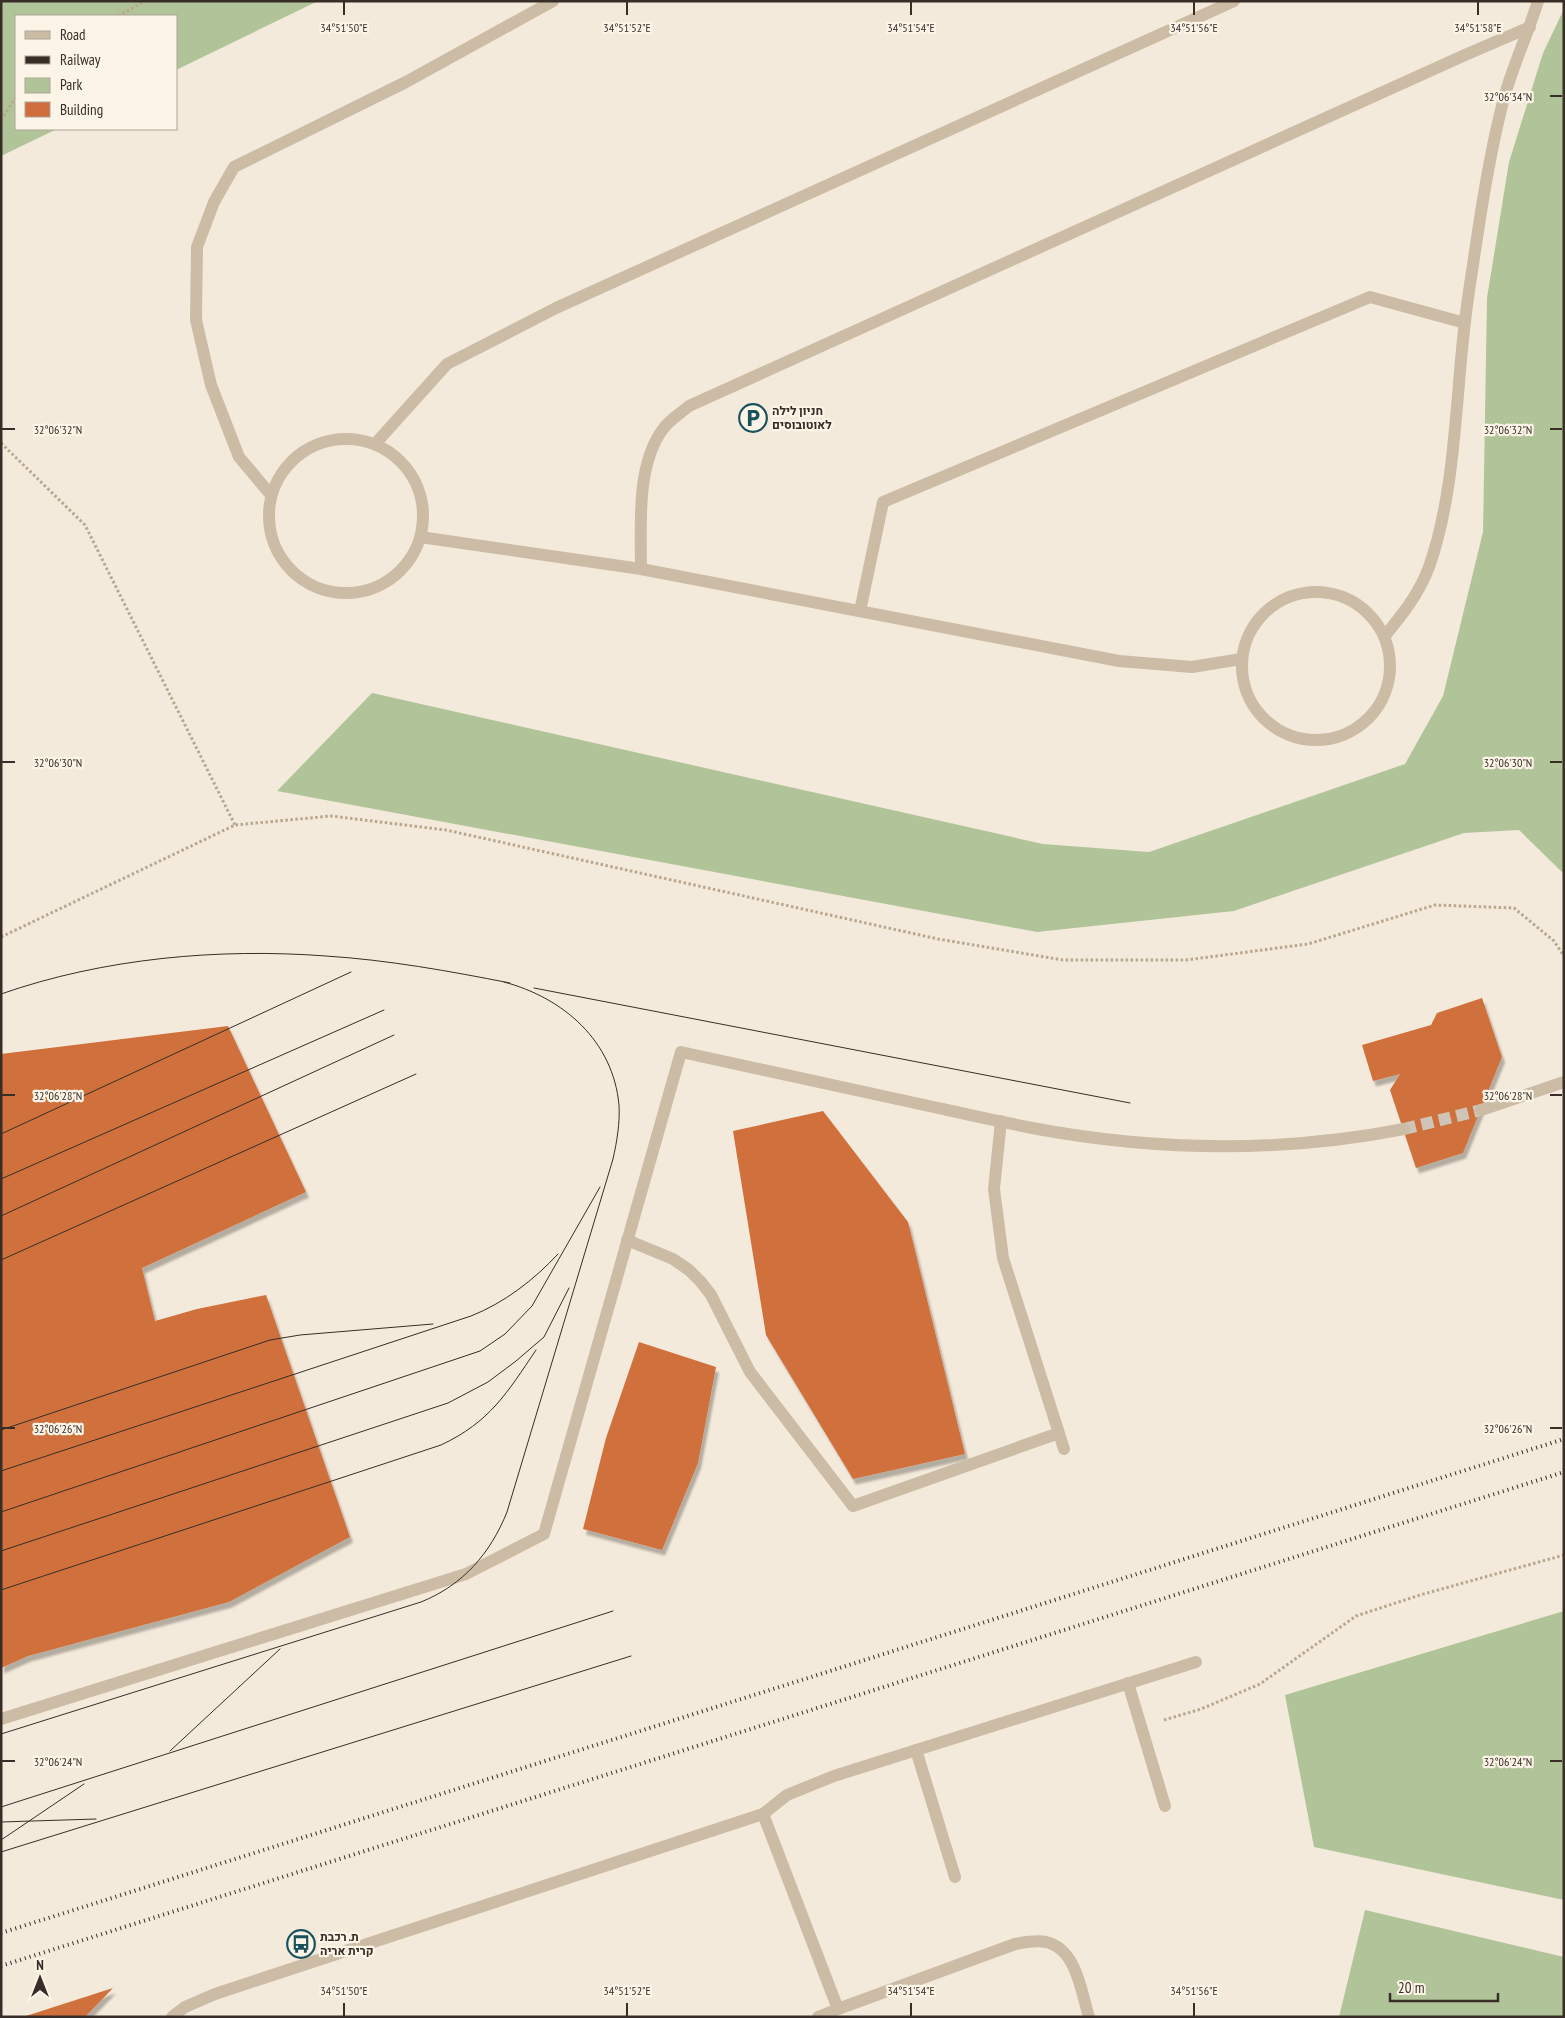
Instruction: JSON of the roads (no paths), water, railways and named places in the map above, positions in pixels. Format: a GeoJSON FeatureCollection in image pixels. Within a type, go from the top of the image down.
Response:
{"type":"FeatureCollection","features":[{"type":"Feature","properties":{"kind":"street"},"geometry":{"type":"LineString","coordinates":[[271,495],[240,457],[211,385],[196,320],[197,247],[218,195],[234,167],[406,82],[554,1]]}},
{"type":"Feature","properties":{"kind":"street"},"geometry":{"type":"LineString","coordinates":[[375,444],[447,364],[556,308],[1234,1]]}},
{"type":"Feature","properties":{"kind":"street"},"geometry":{"type":"LineString","coordinates":[[1384,637],[1409,606],[1429,568],[1444,505],[1465,323],[1490,165],[1505,97],[1538,1]]}},
{"type":"Feature","properties":{"kind":"street"},"geometry":{"type":"LineString","coordinates":[[642,569],[641,507],[648,458],[663,428],[689,406],[1530,27]]}},
{"type":"Feature","properties":{"kind":"street"},"geometry":{"type":"LineString","coordinates":[[860,611],[883,502],[1370,297],[1465,323]]}},
{"type":"Feature","properties":{"kind":"street"},"geometry":{"type":"LineString","coordinates":[[350,439],[375,444],[394,456],[410,472],[420,493],[423,515],[420,537],[408,561],[389,580],[364,590],[337,592],[312,585],[290,570],[275,547],[268,522],[271,495],[282,471],[300,453],[324,442],[350,439]]}},
{"type":"Feature","properties":{"kind":"street"},"geometry":{"type":"LineString","coordinates":[[420,537],[642,569],[1119,661],[1192,667],[1241,659]]}},
{"type":"Feature","properties":{"kind":"street"},"geometry":{"type":"LineString","coordinates":[[1304,592],[1329,593],[1352,601],[1371,616],[1384,637],[1390,659],[1388,681],[1381,702],[1367,719],[1348,732],[1327,739],[1304,739],[1283,733],[1264,719],[1251,702],[1242,681],[1241,659],[1248,635],[1261,614],[1281,600],[1304,592]]}},
{"type":"Feature","properties":{"kind":"street"},"geometry":{"type":"LineString","coordinates":[[1,1719],[466,1574],[544,1534],[681,1052],[1032,1128],[1115,1140],[1208,1147],[1309,1143],[1362,1137],[1404,1129]]}},
{"type":"Feature","properties":{"kind":"street"},"geometry":{"type":"LineString","coordinates":[[1481,1110],[1564,1082]]}},
{"type":"Feature","properties":{"kind":"street"},"geometry":{"type":"LineString","coordinates":[[1001,1121],[994,1189],[1003,1258],[1064,1449]]}},
{"type":"Feature","properties":{"kind":"street"},"geometry":{"type":"LineString","coordinates":[[627,1240],[673,1260],[689,1270],[701,1282],[711,1295],[750,1372],[853,1506],[1059,1433]]}},
{"type":"Feature","properties":{"kind":"street"},"geometry":{"type":"LineString","coordinates":[[172,2017],[185,2008],[216,1994],[763,1814],[787,1795],[834,1776],[1196,1662]]}},
{"type":"Feature","properties":{"kind":"street"},"geometry":{"type":"LineString","coordinates":[[1128,1683],[1165,1806]]}},
{"type":"Feature","properties":{"kind":"street"},"geometry":{"type":"LineString","coordinates":[[916,1750],[955,1877]]}},
{"type":"Feature","properties":{"kind":"street"},"geometry":{"type":"LineString","coordinates":[[763,1814],[838,2009]]}},
{"type":"Feature","properties":{"kind":"street"},"geometry":{"type":"LineString","coordinates":[[818,2017],[1015,1944],[1032,1941],[1048,1942],[1061,1950],[1073,1964],[1089,2017]]}},
{"type":"Feature","properties":{"kind":"tunnel"},"geometry":{"type":"LineString","coordinates":[[1404,1129],[1481,1110]]}},
{"type":"Feature","properties":{"kind":"tram line"},"geometry":{"type":"LineString","coordinates":[[1,994],[40,982],[121,964],[162,958],[245,954],[286,954],[372,960],[510,983]]}},
{"type":"Feature","properties":{"kind":"tram line"},"geometry":{"type":"LineString","coordinates":[[1,1134],[351,972]]}},
{"type":"Feature","properties":{"kind":"tram line"},"geometry":{"type":"LineString","coordinates":[[1,1734],[421,1602],[450,1587],[462,1577],[492,1541],[507,1512],[613,1159],[618,1132],[619,1112],[615,1082],[607,1061],[596,1042],[582,1026],[565,1011],[546,999],[526,989],[504,982]]}},
{"type":"Feature","properties":{"kind":"tram line"},"geometry":{"type":"LineString","coordinates":[[534,988],[1130,1103]]}},
{"type":"Feature","properties":{"kind":"tram line"},"geometry":{"type":"LineString","coordinates":[[1,1179],[384,1010]]}},
{"type":"Feature","properties":{"kind":"tram line"},"geometry":{"type":"LineString","coordinates":[[1,1216],[394,1035]]}},
{"type":"Feature","properties":{"kind":"tram line"},"geometry":{"type":"LineString","coordinates":[[1,1260],[416,1074]]}},
{"type":"Feature","properties":{"kind":"tram line"},"geometry":{"type":"LineString","coordinates":[[1,1512],[480,1351],[505,1334],[532,1306],[600,1187]]}},
{"type":"Feature","properties":{"kind":"tram line"},"geometry":{"type":"LineString","coordinates":[[1,1471],[471,1316],[507,1298],[539,1273],[558,1254]]}},
{"type":"Feature","properties":{"kind":"tram line"},"geometry":{"type":"LineString","coordinates":[[1,1551],[448,1403],[488,1382],[544,1337],[569,1288]]}},
{"type":"Feature","properties":{"kind":"tram line"},"geometry":{"type":"LineString","coordinates":[[1,1430],[270,1340],[300,1335],[433,1324]]}},
{"type":"Feature","properties":{"kind":"tram line"},"geometry":{"type":"LineString","coordinates":[[1,1590],[441,1445],[458,1436],[485,1416],[506,1393],[536,1350]]}},
{"type":"Feature","properties":{"kind":"tram line"},"geometry":{"type":"LineString","coordinates":[[1,1807],[613,1611]]}},
{"type":"Feature","properties":{"kind":"tram line"},"geometry":{"type":"LineString","coordinates":[[170,1751],[280,1649]]}},
{"type":"Feature","properties":{"kind":"tram line"},"geometry":{"type":"LineString","coordinates":[[1,1852],[631,1656]]}},
{"type":"Feature","properties":{"kind":"tram line"},"geometry":{"type":"LineString","coordinates":[[1,1840],[84,1784]]}},
{"type":"Feature","properties":{"kind":"tram line"},"geometry":{"type":"LineString","coordinates":[[1,1822],[96,1819]]}},
{"type":"Feature","properties":{"kind":"railway"},"geometry":{"type":"LineString","coordinates":[[1,1933],[1564,1439]]}},
{"type":"Feature","properties":{"kind":"railway"},"geometry":{"type":"LineString","coordinates":[[1,1966],[1564,1472]]}},
{"type":"Feature","properties":{"kind":"place","name":"חניון לילה לאוטובוסים"},"geometry":{"type":"Point","coordinates":[753,418]}},
{"type":"Feature","properties":{"kind":"place","name":"ת. רכבת קרית אריה"},"geometry":{"type":"Point","coordinates":[301,1944]}}]}
